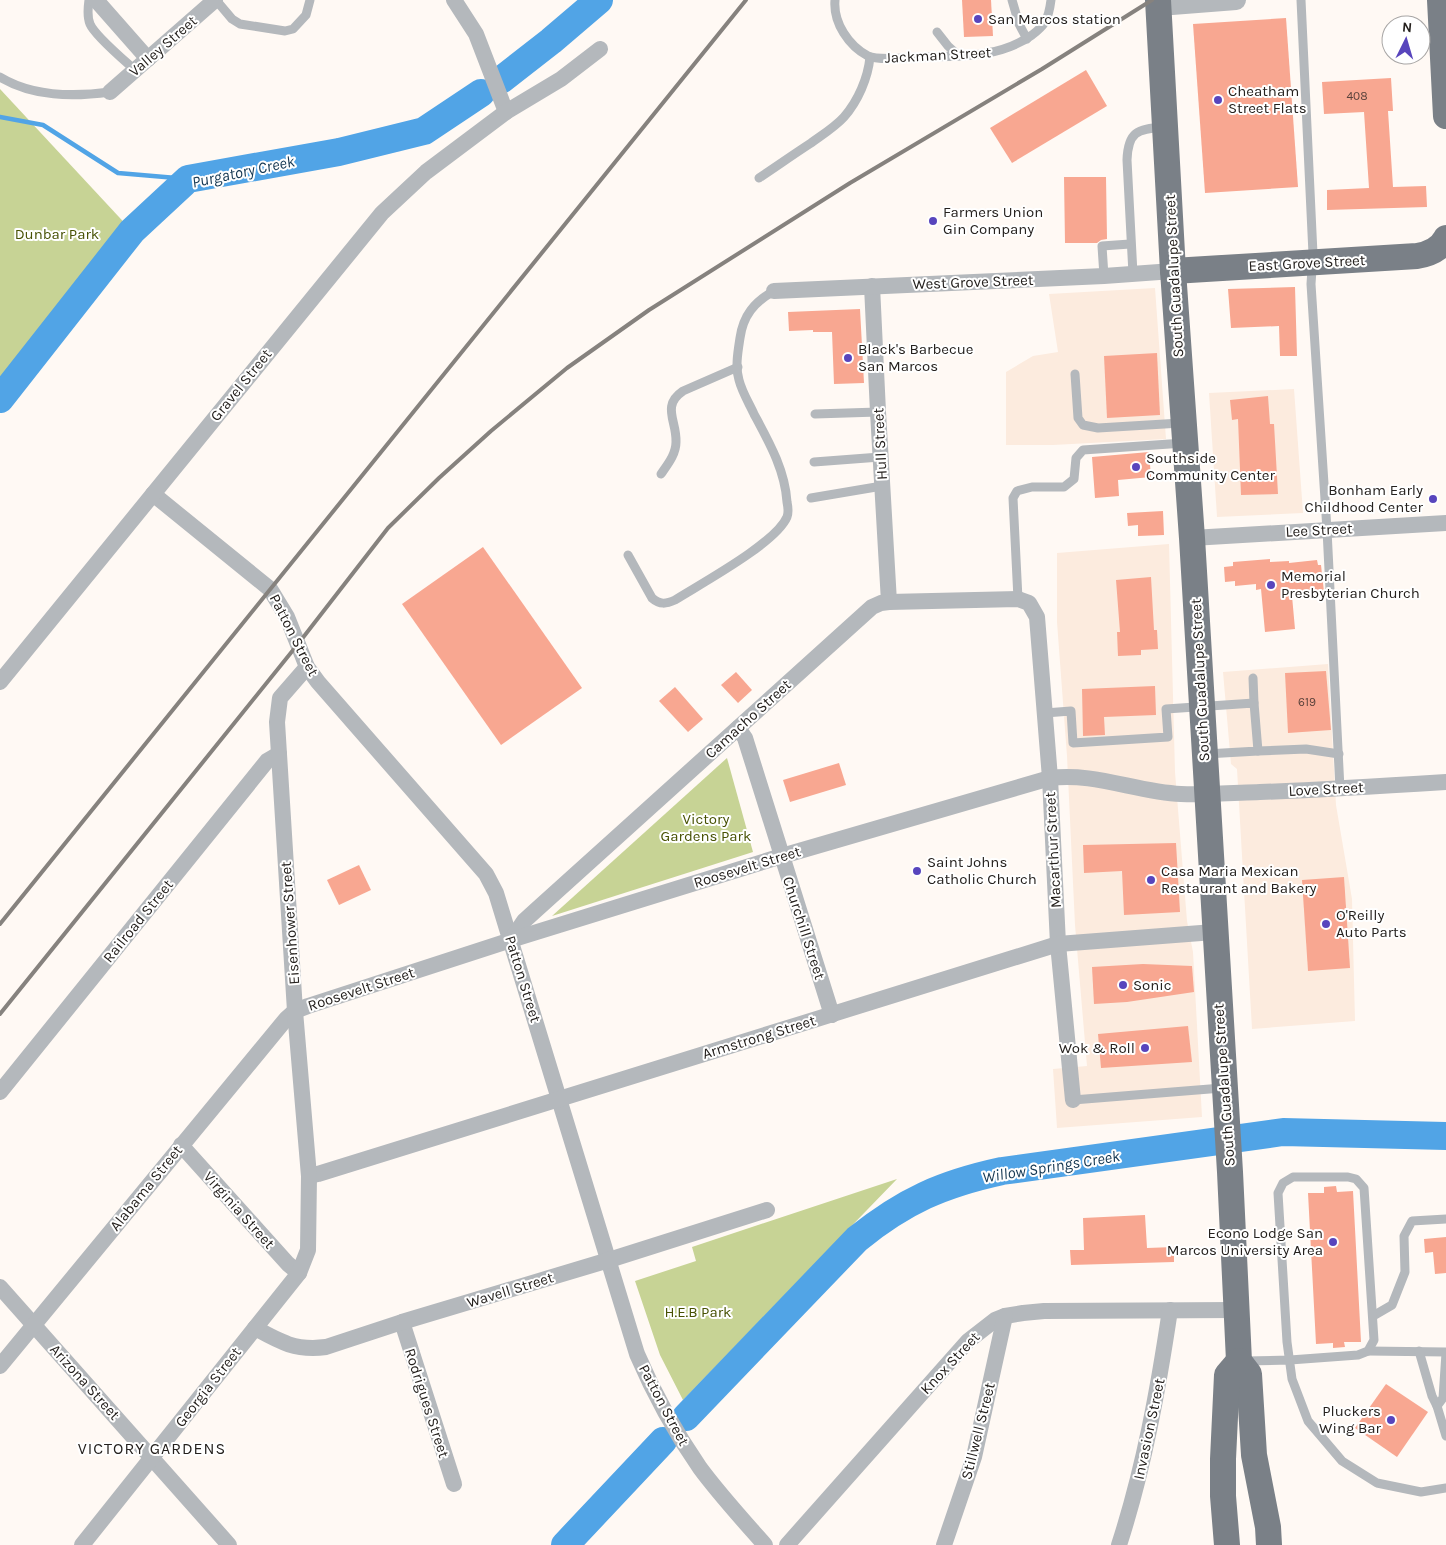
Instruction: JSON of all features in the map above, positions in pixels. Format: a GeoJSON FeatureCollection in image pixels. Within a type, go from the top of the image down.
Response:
{"type":"FeatureCollection","features":[{"type":"Feature","properties":{"kind":"main road"},"geometry":{"type":"LineString","coordinates":[[1440,0],[1446,116]]}},
{"type":"Feature","properties":{"kind":"main road","name":"South Guadalupe Street"},"geometry":{"type":"LineString","coordinates":[[1158,3],[1173,271],[1192,538],[1214,932],[1230,1172],[1239,1361],[1249,1374],[1254,1455],[1268,1527],[1269,1545]]}},
{"type":"Feature","properties":{"kind":"main road","name":"East Grove Street"},"geometry":{"type":"LineString","coordinates":[[1173,271],[1417,256],[1444,247]]}},
{"type":"Feature","properties":{"kind":"main road"},"geometry":{"type":"LineString","coordinates":[[1226,1545],[1223,1496],[1225,1394],[1227,1375],[1239,1361]]}},
{"type":"Feature","properties":{"kind":"street"},"geometry":{"type":"LineString","coordinates":[[96,0],[148,59]]}},
{"type":"Feature","properties":{"kind":"street","name":"Valley Street"},"geometry":{"type":"LineString","coordinates":[[110,92],[216,0]]}},
{"type":"Feature","properties":{"kind":"street"},"geometry":{"type":"LineString","coordinates":[[454,0],[476,34],[506,112],[561,79],[600,49]]}},
{"type":"Feature","properties":{"kind":"street"},"geometry":{"type":"LineString","coordinates":[[1158,3],[1236,0]]}},
{"type":"Feature","properties":{"kind":"street","name":"Gravel Street"},"geometry":{"type":"LineString","coordinates":[[0,682],[382,213],[426,172],[506,112]]}},
{"type":"Feature","properties":{"kind":"street","name":"West Grove Street"},"geometry":{"type":"LineString","coordinates":[[774,291],[1104,276],[1173,271]]}},
{"type":"Feature","properties":{"kind":"street","name":"Hull Street"},"geometry":{"type":"LineString","coordinates":[[872,286],[889,602]]}},
{"type":"Feature","properties":{"kind":"street","name":"Patton Street"},"geometry":{"type":"LineString","coordinates":[[153,494],[270,589],[287,617],[307,666],[318,682],[486,874],[496,893],[511,940],[637,1354],[648,1380],[670,1421],[701,1469],[765,1545]]}},
{"type":"Feature","properties":{"kind":"street","name":"Lee Street"},"geometry":{"type":"LineString","coordinates":[[1192,538],[1446,523]]}},
{"type":"Feature","properties":{"kind":"street","name":"Camacho Street"},"geometry":{"type":"LineString","coordinates":[[511,940],[524,921],[872,608],[881,603],[889,602],[1024,601]]}},
{"type":"Feature","properties":{"kind":"street","name":"Macarthur Street"},"geometry":{"type":"LineString","coordinates":[[1024,601],[1037,617],[1050,778],[1058,944],[1073,1100]]}},
{"type":"Feature","properties":{"kind":"street","name":"Eisenhower Street"},"geometry":{"type":"LineString","coordinates":[[307,666],[280,698],[277,722],[295,1011],[309,1176],[308,1250]]}},
{"type":"Feature","properties":{"kind":"street","name":"Churchill Street"},"geometry":{"type":"LineString","coordinates":[[738,728],[745,738],[832,1015]]}},
{"type":"Feature","properties":{"kind":"street","name":"Railroad Street"},"geometry":{"type":"LineString","coordinates":[[0,1092],[267,761],[280,754]]}},
{"type":"Feature","properties":{"kind":"street","name":"Roosevelt Street"},"geometry":{"type":"LineString","coordinates":[[295,1011],[511,940],[782,856],[1050,778],[1087,778],[1151,791],[1182,794],[1206,793]]}},
{"type":"Feature","properties":{"kind":"street","name":"Love Street"},"geometry":{"type":"LineString","coordinates":[[1206,793],[1340,789],[1446,782]]}},
{"type":"Feature","properties":{"kind":"street","name":"Armstrong Street"},"geometry":{"type":"LineString","coordinates":[[309,1176],[1058,944],[1214,932]]}},
{"type":"Feature","properties":{"kind":"street","name":"Alabama Street"},"geometry":{"type":"LineString","coordinates":[[0,1366],[181,1145],[286,1019],[295,1011]]}},
{"type":"Feature","properties":{"kind":"street","name":"Virginia Street"},"geometry":{"type":"LineString","coordinates":[[181,1145],[288,1264],[299,1273]]}},
{"type":"Feature","properties":{"kind":"street","name":"Wavell Street"},"geometry":{"type":"LineString","coordinates":[[254,1328],[276,1340],[299,1348],[313,1349],[326,1347],[767,1210]]}},
{"type":"Feature","properties":{"kind":"street","name":"Georgia Street"},"geometry":{"type":"LineString","coordinates":[[82,1545],[299,1273],[308,1250]]}},
{"type":"Feature","properties":{"kind":"street","name":"Arizona Street"},"geometry":{"type":"LineString","coordinates":[[0,1287],[229,1545]]}},
{"type":"Feature","properties":{"kind":"street","name":"Invasion Street"},"geometry":{"type":"LineString","coordinates":[[1119,1545],[1147,1444],[1159,1383],[1170,1310]]}},
{"type":"Feature","properties":{"kind":"street","name":"Knox Street"},"geometry":{"type":"LineString","coordinates":[[787,1545],[968,1340],[987,1325],[1005,1316],[1044,1311],[1236,1310]]}},
{"type":"Feature","properties":{"kind":"street","name":"Stillwell Street"},"geometry":{"type":"LineString","coordinates":[[944,1545],[974,1457],[1005,1316]]}},
{"type":"Feature","properties":{"kind":"street","name":"Rodrigues Street"},"geometry":{"type":"LineString","coordinates":[[402,1322],[454,1484]]}},
{"type":"Feature","properties":{"kind":"lane"},"geometry":{"type":"LineString","coordinates":[[89,0],[88,14],[90,24],[135,70]]}},
{"type":"Feature","properties":{"kind":"lane"},"geometry":{"type":"LineString","coordinates":[[216,0],[232,19],[240,24],[285,31],[293,29],[306,15],[310,0]]}},
{"type":"Feature","properties":{"kind":"lane","name":"Jackman Street"},"geometry":{"type":"LineString","coordinates":[[834,0],[841,29],[853,45],[870,57],[897,58],[992,54],[1008,49],[1027,39],[1044,24],[1051,0]]}},
{"type":"Feature","properties":{"kind":"lane"},"geometry":{"type":"LineString","coordinates":[[1012,0],[1019,24],[1027,39]]}},
{"type":"Feature","properties":{"kind":"lane"},"geometry":{"type":"LineString","coordinates":[[1301,0],[1312,262],[1311,284],[1327,530],[1340,789]]}},
{"type":"Feature","properties":{"kind":"lane"},"geometry":{"type":"LineString","coordinates":[[937,32],[959,56]]}},
{"type":"Feature","properties":{"kind":"lane"},"geometry":{"type":"LineString","coordinates":[[760,178],[829,130],[844,117],[862,87],[870,57]]}},
{"type":"Feature","properties":{"kind":"lane"},"geometry":{"type":"LineString","coordinates":[[0,77],[26,89],[41,92],[78,95],[110,92]]}},
{"type":"Feature","properties":{"kind":"lane"},"geometry":{"type":"LineString","coordinates":[[1133,274],[1127,160],[1129,142],[1136,133],[1143,130],[1166,127]]}},
{"type":"Feature","properties":{"kind":"lane"},"geometry":{"type":"LineString","coordinates":[[1104,276],[1102,246],[1130,244]]}},
{"type":"Feature","properties":{"kind":"lane"},"geometry":{"type":"LineString","coordinates":[[628,555],[652,598],[658,603],[666,604],[676,600],[768,540],[783,525],[788,514],[784,474],[768,439],[746,399],[738,379],[738,353],[741,331],[751,308],[761,298],[774,291]]}},
{"type":"Feature","properties":{"kind":"lane"},"geometry":{"type":"LineString","coordinates":[[661,474],[674,454],[676,442],[671,414],[675,396],[738,367]]}},
{"type":"Feature","properties":{"kind":"lane"},"geometry":{"type":"LineString","coordinates":[[1075,374],[1078,418],[1084,425],[1098,428],[1184,433]]}},
{"type":"Feature","properties":{"kind":"lane"},"geometry":{"type":"LineString","coordinates":[[816,414],[878,412]]}},
{"type":"Feature","properties":{"kind":"lane"},"geometry":{"type":"LineString","coordinates":[[1024,601],[1013,498],[1017,491],[1032,487],[1064,487],[1074,478],[1076,458],[1084,450],[1184,433]]}},
{"type":"Feature","properties":{"kind":"lane"},"geometry":{"type":"LineString","coordinates":[[814,462],[880,457]]}},
{"type":"Feature","properties":{"kind":"lane"},"geometry":{"type":"LineString","coordinates":[[811,498],[882,486]]}},
{"type":"Feature","properties":{"kind":"lane"},"geometry":{"type":"LineString","coordinates":[[1253,678],[1258,752]]}},
{"type":"Feature","properties":{"kind":"lane"},"geometry":{"type":"LineString","coordinates":[[1045,712],[1071,711],[1073,743],[1168,737],[1166,709],[1254,703]]}},
{"type":"Feature","properties":{"kind":"lane"},"geometry":{"type":"LineString","coordinates":[[1204,754],[1306,749],[1339,754]]}},
{"type":"Feature","properties":{"kind":"lane"},"geometry":{"type":"LineString","coordinates":[[1073,1100],[1225,1100]]}},
{"type":"Feature","properties":{"kind":"lane"},"geometry":{"type":"LineString","coordinates":[[1368,1351],[1374,1340],[1364,1188],[1356,1179],[1348,1177],[1293,1177],[1284,1183],[1278,1193],[1287,1342],[1292,1379],[1308,1420],[1342,1462],[1377,1483],[1422,1492],[1446,1488]]}},
{"type":"Feature","properties":{"kind":"lane"},"geometry":{"type":"LineString","coordinates":[[1372,1316],[1392,1305],[1405,1272],[1404,1236],[1412,1220],[1446,1218]]}},
{"type":"Feature","properties":{"kind":"lane"},"geometry":{"type":"LineString","coordinates":[[1239,1361],[1290,1360],[1358,1355],[1368,1351],[1446,1352],[1443,1398],[1438,1406]]}},
{"type":"Feature","properties":{"kind":"lane"},"geometry":{"type":"LineString","coordinates":[[1419,1352],[1432,1396],[1438,1406],[1446,1436]]}},
{"type":"Feature","properties":{"kind":"shaded area"},"geometry":{"type":"Polygon","coordinates":[[[1155,288],[1166,439],[1053,445],[1006,445],[1006,372],[1033,356],[1058,352],[1049,294],[1155,288]]]}},
{"type":"Feature","properties":{"kind":"shaded area"},"geometry":{"type":"Polygon","coordinates":[[[1294,389],[1303,513],[1217,517],[1209,393],[1294,389]]]}},
{"type":"Feature","properties":{"kind":"shaded area"},"geometry":{"type":"Polygon","coordinates":[[[1169,544],[1175,772],[1187,921],[1193,952],[1202,1117],[1057,1128],[1053,1069],[1087,1066],[1075,925],[1067,756],[1057,622],[1057,553],[1169,544]]]}},
{"type":"Feature","properties":{"kind":"shaded area"},"geometry":{"type":"Polygon","coordinates":[[[1328,664],[1336,805],[1352,899],[1355,1021],[1252,1029],[1237,769],[1231,764],[1223,672],[1328,664]]]}},
{"type":"Feature","properties":{"kind":"green space","name":"Dunbar Park"},"geometry":{"type":"Polygon","coordinates":[[[0,89],[132,231],[0,395],[0,89]]]}},
{"type":"Feature","properties":{"kind":"green space","name":"Victory Gardens Park"},"geometry":{"type":"Polygon","coordinates":[[[727,758],[753,852],[552,916],[727,758]]]}},
{"type":"Feature","properties":{"kind":"green space","name":"H.E.B Park"},"geometry":{"type":"Polygon","coordinates":[[[897,1179],[683,1400],[660,1355],[635,1281],[696,1261],[692,1247],[897,1179]]]}},
{"type":"Feature","properties":{"kind":"building","name":"San Marcos station"},"geometry":{"type":"Polygon","coordinates":[[[962,0],[991,0],[993,36],[964,37],[962,0]]]}},
{"type":"Feature","properties":{"kind":"building","name":"Cheatham Street Flats"},"geometry":{"type":"Polygon","coordinates":[[[1286,18],[1298,187],[1205,193],[1193,24],[1286,18]]]}},
{"type":"Feature","properties":{"kind":"building"},"geometry":{"type":"Polygon","coordinates":[[[1086,70],[1107,106],[1012,163],[990,128],[1086,70]]]}},
{"type":"Feature","properties":{"kind":"building"},"geometry":{"type":"Polygon","coordinates":[[[1391,78],[1393,111],[1388,111],[1393,187],[1426,186],[1427,207],[1327,210],[1327,190],[1369,188],[1364,112],[1324,114],[1322,82],[1391,78]]]}},
{"type":"Feature","properties":{"kind":"building"},"geometry":{"type":"Polygon","coordinates":[[[1064,177],[1106,177],[1107,239],[1097,243],[1065,243],[1064,177]]]}},
{"type":"Feature","properties":{"kind":"building"},"geometry":{"type":"Polygon","coordinates":[[[1295,287],[1297,356],[1280,356],[1279,326],[1231,328],[1228,289],[1295,287]]]}},
{"type":"Feature","properties":{"kind":"building","name":"Black's Barbecue San Marcos"},"geometry":{"type":"Polygon","coordinates":[[[860,309],[864,383],[834,384],[832,332],[813,332],[813,330],[789,331],[788,312],[860,309]]]}},
{"type":"Feature","properties":{"kind":"building"},"geometry":{"type":"Polygon","coordinates":[[[1157,353],[1160,415],[1107,418],[1104,356],[1157,353]]]}},
{"type":"Feature","properties":{"kind":"building"},"geometry":{"type":"Polygon","coordinates":[[[1268,396],[1270,424],[1274,424],[1278,494],[1241,495],[1238,419],[1232,420],[1230,400],[1268,396]]]}},
{"type":"Feature","properties":{"kind":"building"},"geometry":{"type":"Polygon","coordinates":[[[1149,452],[1151,477],[1118,480],[1119,496],[1095,498],[1092,457],[1149,452]]]}},
{"type":"Feature","properties":{"kind":"building"},"geometry":{"type":"Polygon","coordinates":[[[1163,511],[1164,535],[1138,536],[1138,525],[1128,526],[1127,513],[1163,511]]]}},
{"type":"Feature","properties":{"kind":"building"},"geometry":{"type":"Polygon","coordinates":[[[483,547],[582,688],[501,745],[402,604],[483,547]]]}},
{"type":"Feature","properties":{"kind":"building"},"geometry":{"type":"Polygon","coordinates":[[[1270,559],[1270,562],[1289,561],[1289,563],[1317,560],[1318,565],[1321,565],[1324,592],[1292,596],[1295,629],[1265,632],[1261,589],[1256,590],[1256,584],[1235,586],[1235,581],[1225,582],[1224,567],[1233,566],[1233,562],[1270,559]]]}},
{"type":"Feature","properties":{"kind":"building"},"geometry":{"type":"Polygon","coordinates":[[[1151,577],[1154,630],[1157,630],[1158,649],[1141,650],[1141,655],[1118,656],[1117,632],[1120,632],[1116,580],[1151,577]]]}},
{"type":"Feature","properties":{"kind":"building"},"geometry":{"type":"Polygon","coordinates":[[[1326,671],[1331,730],[1288,733],[1285,673],[1326,671]]]}},
{"type":"Feature","properties":{"kind":"building"},"geometry":{"type":"Polygon","coordinates":[[[736,672],[752,690],[738,703],[721,685],[736,672]]]}},
{"type":"Feature","properties":{"kind":"building"},"geometry":{"type":"Polygon","coordinates":[[[1155,686],[1156,715],[1104,717],[1105,735],[1083,736],[1082,689],[1155,686]]]}},
{"type":"Feature","properties":{"kind":"building"},"geometry":{"type":"Polygon","coordinates":[[[675,687],[703,719],[688,732],[659,701],[675,687]]]}},
{"type":"Feature","properties":{"kind":"building"},"geometry":{"type":"Polygon","coordinates":[[[839,763],[846,785],[790,802],[783,780],[839,763]]]}},
{"type":"Feature","properties":{"kind":"building","name":"Casa Maria Mexican Restaurant and Bakery"},"geometry":{"type":"Polygon","coordinates":[[[1176,843],[1180,912],[1124,915],[1122,871],[1084,873],[1083,845],[1176,843]]]}},
{"type":"Feature","properties":{"kind":"building"},"geometry":{"type":"Polygon","coordinates":[[[359,865],[371,890],[339,905],[327,880],[359,865]]]}},
{"type":"Feature","properties":{"kind":"building","name":"O'Reilly Auto Parts"},"geometry":{"type":"Polygon","coordinates":[[[1344,877],[1350,968],[1308,971],[1302,880],[1344,877]]]}},
{"type":"Feature","properties":{"kind":"building","name":"Sonic"},"geometry":{"type":"Polygon","coordinates":[[[1143,964],[1192,966],[1194,992],[1127,1002],[1094,1004],[1092,967],[1143,964]]]}},
{"type":"Feature","properties":{"kind":"building","name":"Wok & Roll"},"geometry":{"type":"Polygon","coordinates":[[[1188,1026],[1192,1062],[1101,1068],[1098,1034],[1188,1026]]]}},
{"type":"Feature","properties":{"kind":"building","name":"Econo Lodge San Marcos University Area"},"geometry":{"type":"Polygon","coordinates":[[[1336,1186],[1337,1192],[1353,1191],[1361,1342],[1344,1342],[1345,1347],[1333,1348],[1333,1343],[1316,1344],[1308,1193],[1324,1193],[1324,1187],[1336,1186]]]}},
{"type":"Feature","properties":{"kind":"building"},"geometry":{"type":"Polygon","coordinates":[[[1145,1215],[1147,1248],[1174,1247],[1174,1262],[1071,1265],[1070,1250],[1084,1250],[1083,1218],[1145,1215]]]}},
{"type":"Feature","properties":{"kind":"building"},"geometry":{"type":"Polygon","coordinates":[[[1446,1237],[1446,1273],[1435,1274],[1433,1252],[1425,1253],[1424,1239],[1446,1237]]]}},
{"type":"Feature","properties":{"kind":"building","name":"Pluckers Wing Bar"},"geometry":{"type":"Polygon","coordinates":[[[1386,1384],[1428,1412],[1397,1457],[1355,1428],[1386,1384]]]}},
{"type":"Feature","properties":{"kind":"waterway","name":"Purgatory Creek"},"geometry":{"type":"LineString","coordinates":[[501,80],[599,0]]}},
{"type":"Feature","properties":{"kind":"waterway","name":"Purgatory Creek"},"geometry":{"type":"LineString","coordinates":[[0,399],[132,231],[188,179],[339,152],[424,131],[481,93]]}},
{"type":"Feature","properties":{"kind":"waterway"},"geometry":{"type":"LineString","coordinates":[[0,117],[43,125],[118,173],[188,179]]}},
{"type":"Feature","properties":{"kind":"waterway","name":"Willow Springs Creek"},"geometry":{"type":"LineString","coordinates":[[686,1417],[857,1239],[891,1214],[942,1188],[1002,1171],[1283,1132],[1446,1136]]}},
{"type":"Feature","properties":{"kind":"waterway","name":"Willow Springs Creek"},"geometry":{"type":"LineString","coordinates":[[565,1545],[663,1441]]}},
{"type":"Feature","properties":{"kind":"railway"},"geometry":{"type":"LineString","coordinates":[[0,924],[746,0]]}},
{"type":"Feature","properties":{"kind":"railway"},"geometry":{"type":"LineString","coordinates":[[0,1014],[298,644],[388,528],[491,431],[567,368],[649,310],[850,183],[1042,69],[1152,0]]}},
{"type":"Feature","properties":{"kind":"place","name":"San Marcos station"},"geometry":{"type":"Point","coordinates":[978,19]}},
{"type":"Feature","properties":{"kind":"place","name":"Cheatham Street Flats"},"geometry":{"type":"Point","coordinates":[1218,100]}},
{"type":"Feature","properties":{"kind":"place","name":"Farmers Union Gin Company"},"geometry":{"type":"Point","coordinates":[933,221]}},
{"type":"Feature","properties":{"kind":"place","name":"Black's Barbecue San Marcos"},"geometry":{"type":"Point","coordinates":[848,358]}},
{"type":"Feature","properties":{"kind":"place","name":"Southside Community Center"},"geometry":{"type":"Point","coordinates":[1136,467]}},
{"type":"Feature","properties":{"kind":"place","name":"Bonham Early Childhood Center"},"geometry":{"type":"Point","coordinates":[1433,499]}},
{"type":"Feature","properties":{"kind":"place","name":"Memorial Presbyterian Church"},"geometry":{"type":"Point","coordinates":[1271,585]}},
{"type":"Feature","properties":{"kind":"place","name":"Saint Johns Catholic Church"},"geometry":{"type":"Point","coordinates":[917,871]}},
{"type":"Feature","properties":{"kind":"place","name":"Casa Maria Mexican Restaurant and Bakery"},"geometry":{"type":"Point","coordinates":[1151,880]}},
{"type":"Feature","properties":{"kind":"place","name":"O'Reilly Auto Parts"},"geometry":{"type":"Point","coordinates":[1326,924]}},
{"type":"Feature","properties":{"kind":"place","name":"Sonic"},"geometry":{"type":"Point","coordinates":[1123,985]}},
{"type":"Feature","properties":{"kind":"place","name":"Wok & Roll"},"geometry":{"type":"Point","coordinates":[1145,1048]}},
{"type":"Feature","properties":{"kind":"place","name":"Econo Lodge San Marcos University Area"},"geometry":{"type":"Point","coordinates":[1333,1242]}},
{"type":"Feature","properties":{"kind":"place","name":"Pluckers Wing Bar"},"geometry":{"type":"Point","coordinates":[1391,1420]}},
{"type":"Feature","properties":{"kind":"district","name":"VICTORY GARDENS"},"geometry":{"type":"Point","coordinates":[152,1448]}}]}
